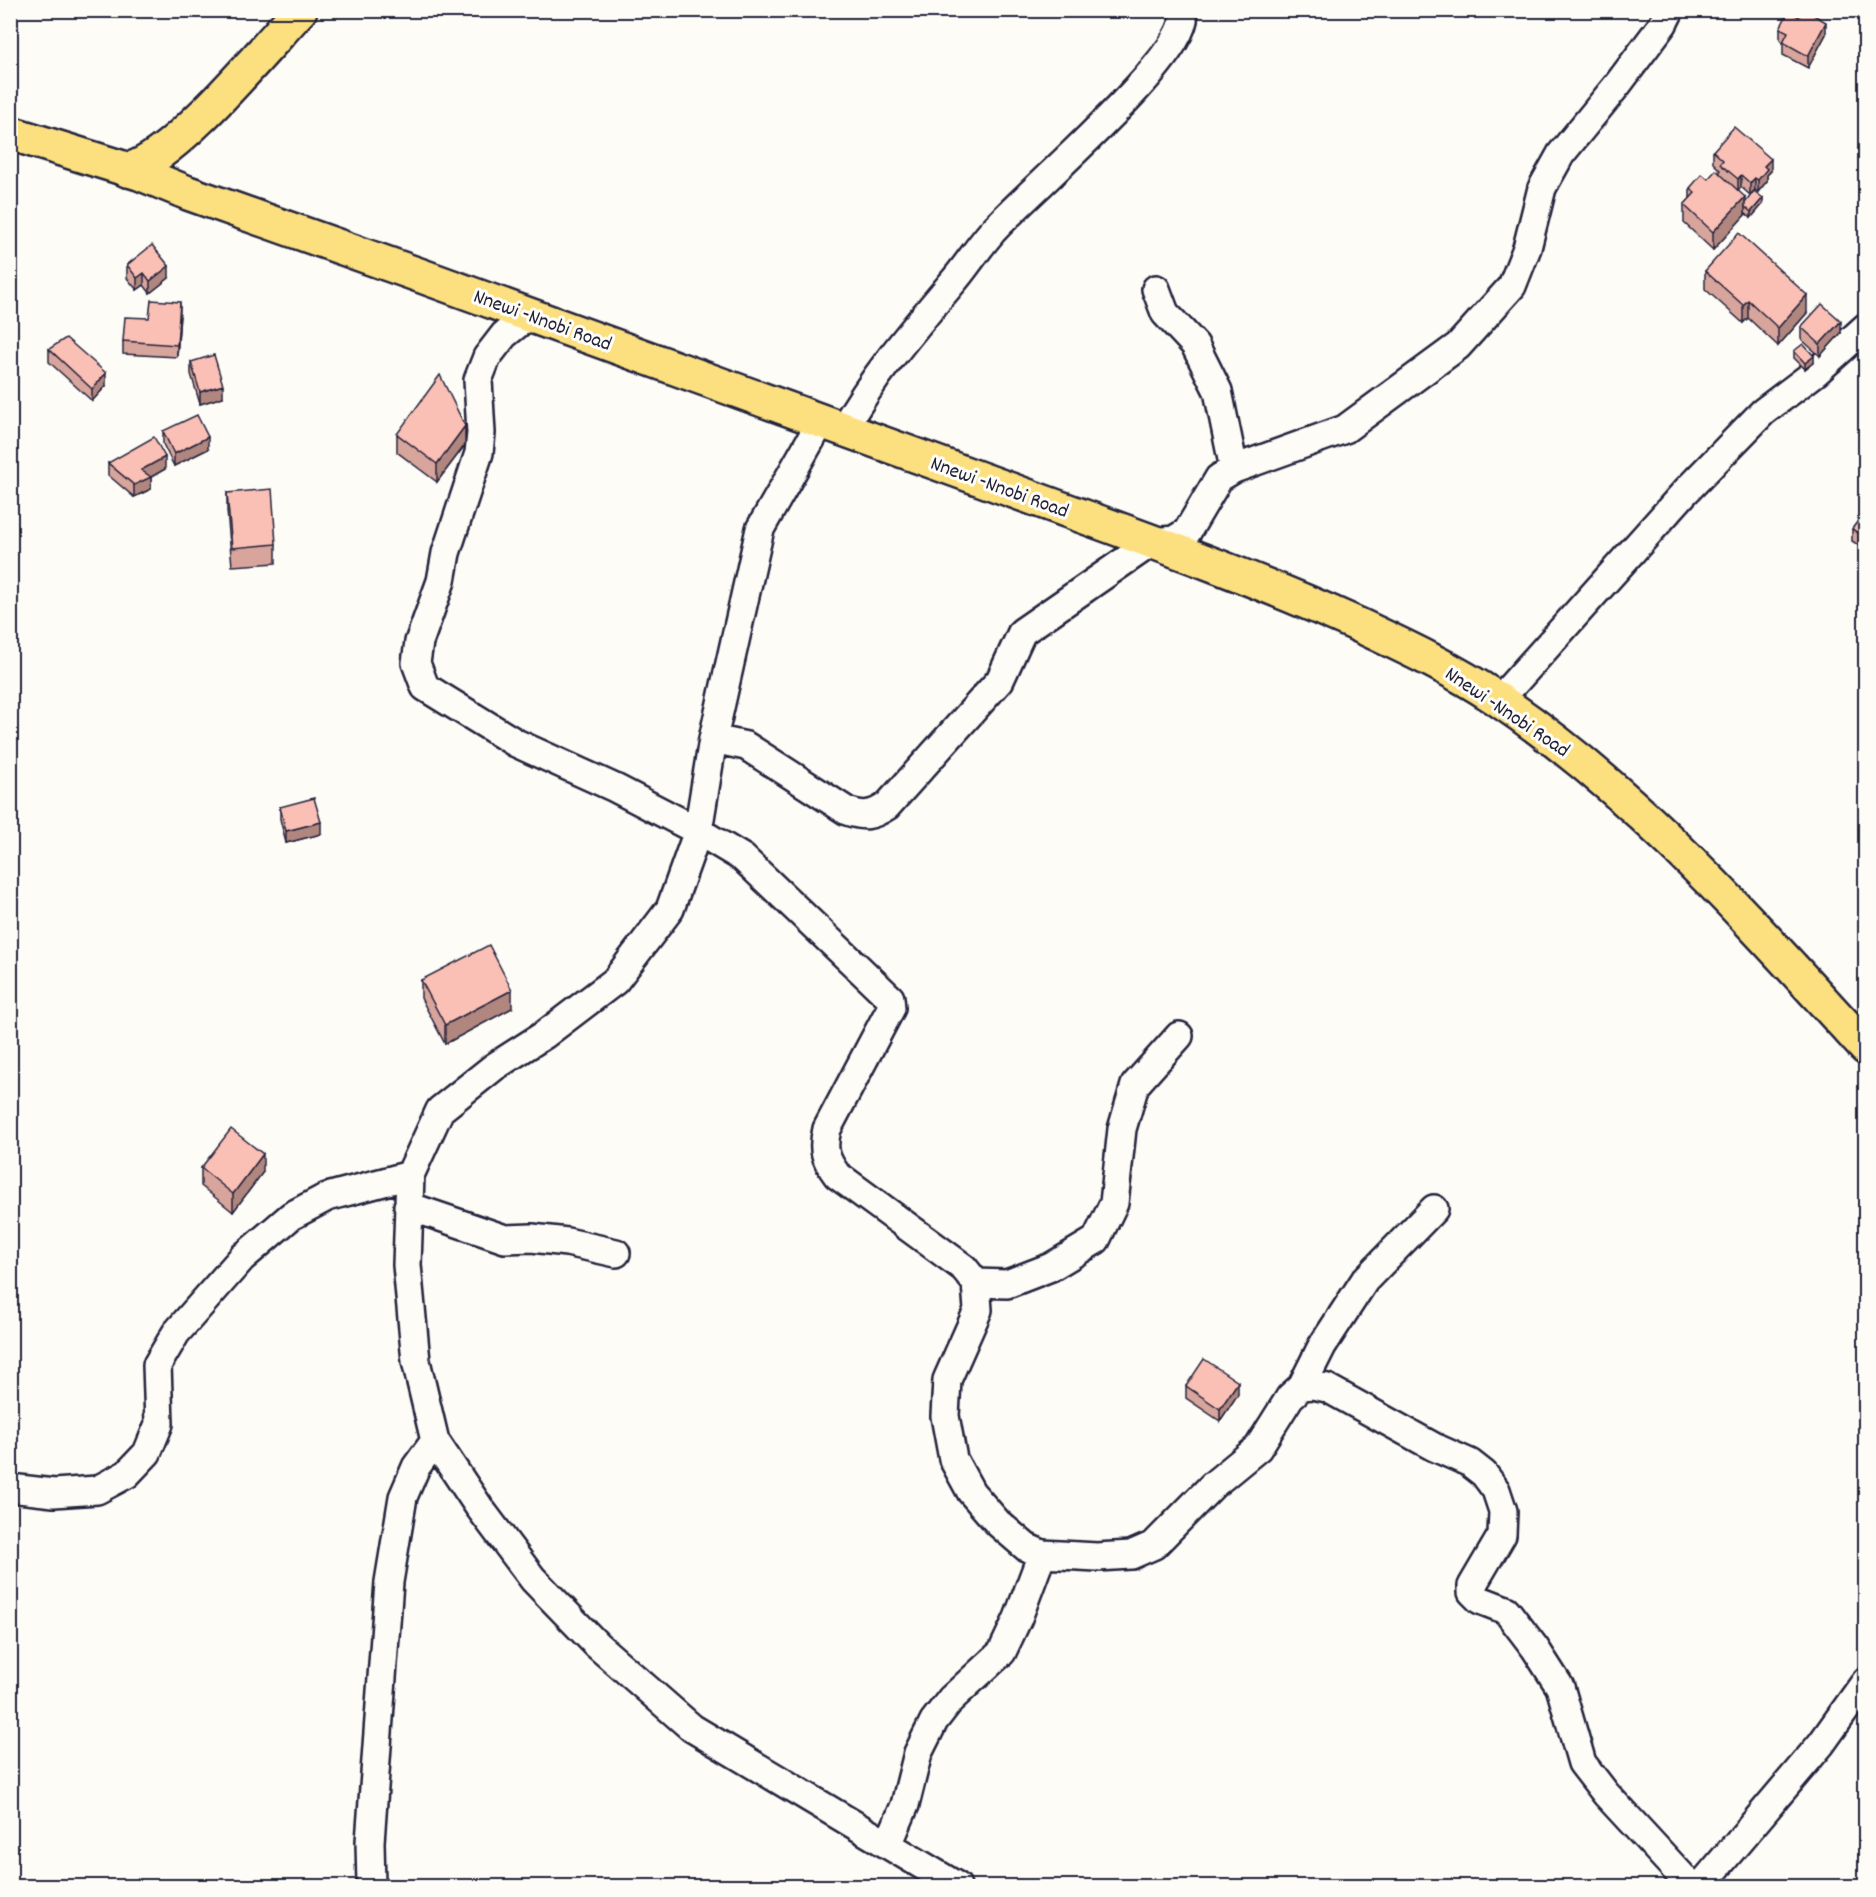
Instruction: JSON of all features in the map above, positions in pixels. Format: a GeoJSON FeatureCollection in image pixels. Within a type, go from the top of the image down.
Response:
{"type":"FeatureCollection","features":[{"type":"Feature","properties":{"kind":"main road"},"geometry":{"type":"LineString","coordinates":[[127,170],[152,159],[190,127],[300,10]]}},
{"type":"Feature","properties":{"kind":"main road"},"geometry":{"type":"LineString","coordinates":[[188,193],[186,178],[190,127]]}},
{"type":"Feature","properties":{"kind":"main road","name":"Nnewi -Nnobi Road"},"geometry":{"type":"LineString","coordinates":[[10,133],[127,170],[833,424],[1291,595],[1375,633],[1463,677],[1499,700],[1604,778],[1694,861],[1866,1048]]}},
{"type":"Feature","properties":{"kind":"street"},"geometry":{"type":"LineString","coordinates":[[957,1887],[692,1728],[597,1644],[533,1579],[479,1508],[435,1441],[416,1361],[407,1265],[410,1174],[440,1110],[494,1067],[544,1035],[615,981],[670,909],[698,831],[713,739],[760,529],[833,424],[868,386],[903,339],[953,282],[991,233],[1096,132],[1156,67],[1177,39],[1185,17],[1184,10]]}},
{"type":"Feature","properties":{"kind":"street"},"geometry":{"type":"LineString","coordinates":[[713,739],[746,746],[839,807],[861,816],[871,816],[887,806],[999,680],[1022,632],[1152,542],[1174,540],[1187,532],[1219,478],[1234,469],[1345,429],[1458,346],[1512,286],[1527,248],[1542,188],[1561,154],[1643,50],[1670,10]]}},
{"type":"Feature","properties":{"kind":"street"},"geometry":{"type":"LineString","coordinates":[[1156,289],[1164,313],[1195,345],[1218,391],[1234,469]]}},
{"type":"Feature","properties":{"kind":"street"},"geometry":{"type":"LineString","coordinates":[[530,314],[504,335],[487,357],[478,380],[482,433],[479,453],[446,553],[441,581],[419,642],[416,663],[425,687],[516,743],[615,788],[744,858],[890,998],[891,1008],[827,1129],[823,1146],[827,1161],[846,1182],[964,1268],[976,1283],[978,1310],[946,1380],[945,1416],[953,1459],[971,1492],[998,1523],[1026,1547],[1042,1554],[1097,1557],[1131,1555],[1154,1545],[1213,1485],[1258,1448],[1290,1397],[1302,1386],[1322,1346],[1365,1280],[1434,1209]]}},
{"type":"Feature","properties":{"kind":"street"},"geometry":{"type":"LineString","coordinates":[[1499,700],[1686,491],[1763,412],[1816,372],[1866,327]]}},
{"type":"Feature","properties":{"kind":"street"},"geometry":{"type":"LineString","coordinates":[[976,1283],[1006,1284],[1051,1267],[1096,1240],[1114,1203],[1122,1129],[1135,1085],[1179,1036]]}},
{"type":"Feature","properties":{"kind":"street"},"geometry":{"type":"LineString","coordinates":[[10,1488],[54,1493],[97,1490],[127,1474],[147,1453],[159,1424],[157,1365],[176,1333],[242,1258],[291,1216],[327,1197],[410,1174]]}},
{"type":"Feature","properties":{"kind":"street"},"geometry":{"type":"LineString","coordinates":[[408,1206],[505,1239],[532,1238],[567,1242],[616,1253]]}},
{"type":"Feature","properties":{"kind":"street"},"geometry":{"type":"LineString","coordinates":[[1302,1386],[1313,1385],[1327,1388],[1470,1463],[1484,1474],[1496,1490],[1503,1511],[1502,1535],[1472,1586],[1472,1592],[1480,1600],[1506,1610],[1535,1648],[1560,1687],[1582,1763],[1606,1794],[1690,1887]]}},
{"type":"Feature","properties":{"kind":"street"},"geometry":{"type":"LineString","coordinates":[[371,1887],[370,1842],[389,1582],[403,1497],[416,1467],[435,1441]]}},
{"type":"Feature","properties":{"kind":"street"},"geometry":{"type":"LineString","coordinates":[[888,1845],[904,1804],[918,1753],[934,1721],[951,1699],[1002,1652],[1018,1618],[1042,1554]]}},
{"type":"Feature","properties":{"kind":"street"},"geometry":{"type":"LineString","coordinates":[[1701,1887],[1821,1744],[1866,1681]]}},
{"type":"Feature","properties":{"kind":"building"},"geometry":{"type":"Polygon","coordinates":[[[1803,10],[1826,22],[1808,56],[1783,42],[1788,32],[1780,28],[1789,11],[1799,17],[1803,10]]]}},
{"type":"Feature","properties":{"kind":"building"},"geometry":{"type":"Polygon","coordinates":[[[1734,127],[1771,159],[1764,166],[1767,169],[1758,180],[1755,178],[1750,183],[1741,175],[1738,179],[1720,164],[1723,160],[1713,151],[1734,127]]]}},
{"type":"Feature","properties":{"kind":"building"},"geometry":{"type":"Polygon","coordinates":[[[1716,170],[1745,197],[1713,232],[1684,205],[1695,193],[1690,188],[1702,174],[1708,179],[1716,170]]]}},
{"type":"Feature","properties":{"kind":"building"},"geometry":{"type":"Polygon","coordinates":[[[1754,191],[1763,198],[1751,212],[1745,207],[1745,203],[1754,191]]]}},
{"type":"Feature","properties":{"kind":"building"},"geometry":{"type":"Polygon","coordinates":[[[1739,233],[1807,295],[1778,328],[1748,300],[1743,305],[1705,271],[1739,233]]]}},
{"type":"Feature","properties":{"kind":"building"},"geometry":{"type":"Polygon","coordinates":[[[152,245],[169,266],[150,281],[144,273],[137,278],[127,265],[152,245]]]}},
{"type":"Feature","properties":{"kind":"building"},"geometry":{"type":"Polygon","coordinates":[[[151,300],[180,302],[177,345],[123,341],[125,317],[149,318],[151,300]]]}},
{"type":"Feature","properties":{"kind":"building"},"geometry":{"type":"Polygon","coordinates":[[[1822,304],[1841,321],[1820,344],[1801,327],[1822,304]]]}},
{"type":"Feature","properties":{"kind":"building"},"geometry":{"type":"Polygon","coordinates":[[[66,338],[106,373],[92,389],[49,349],[66,338]]]}},
{"type":"Feature","properties":{"kind":"building"},"geometry":{"type":"Polygon","coordinates":[[[1803,344],[1814,356],[1805,363],[1794,351],[1803,344]]]}},
{"type":"Feature","properties":{"kind":"building"},"geometry":{"type":"Polygon","coordinates":[[[214,355],[223,385],[200,392],[191,362],[214,355]]]}},
{"type":"Feature","properties":{"kind":"building"},"geometry":{"type":"Polygon","coordinates":[[[440,375],[465,426],[437,464],[397,434],[440,375]]]}},
{"type":"Feature","properties":{"kind":"building"},"geometry":{"type":"Polygon","coordinates":[[[197,415],[208,437],[174,454],[163,431],[197,415]]]}},
{"type":"Feature","properties":{"kind":"building"},"geometry":{"type":"Polygon","coordinates":[[[154,437],[165,457],[141,470],[151,477],[134,485],[108,463],[154,437]]]}},
{"type":"Feature","properties":{"kind":"building"},"geometry":{"type":"Polygon","coordinates":[[[272,489],[276,544],[232,548],[227,493],[272,489]]]}},
{"type":"Feature","properties":{"kind":"building"},"geometry":{"type":"Polygon","coordinates":[[[1866,510],[1866,538],[1852,529],[1866,510]]]}},
{"type":"Feature","properties":{"kind":"building"},"geometry":{"type":"Polygon","coordinates":[[[314,798],[321,822],[286,831],[280,807],[314,798]]]}},
{"type":"Feature","properties":{"kind":"building"},"geometry":{"type":"Polygon","coordinates":[[[489,945],[512,990],[445,1025],[421,980],[489,945]]]}},
{"type":"Feature","properties":{"kind":"building"},"geometry":{"type":"Polygon","coordinates":[[[231,1129],[263,1154],[233,1194],[201,1168],[231,1129]]]}},
{"type":"Feature","properties":{"kind":"building"},"geometry":{"type":"Polygon","coordinates":[[[1204,1359],[1238,1382],[1220,1409],[1186,1386],[1204,1359]]]}}]}
